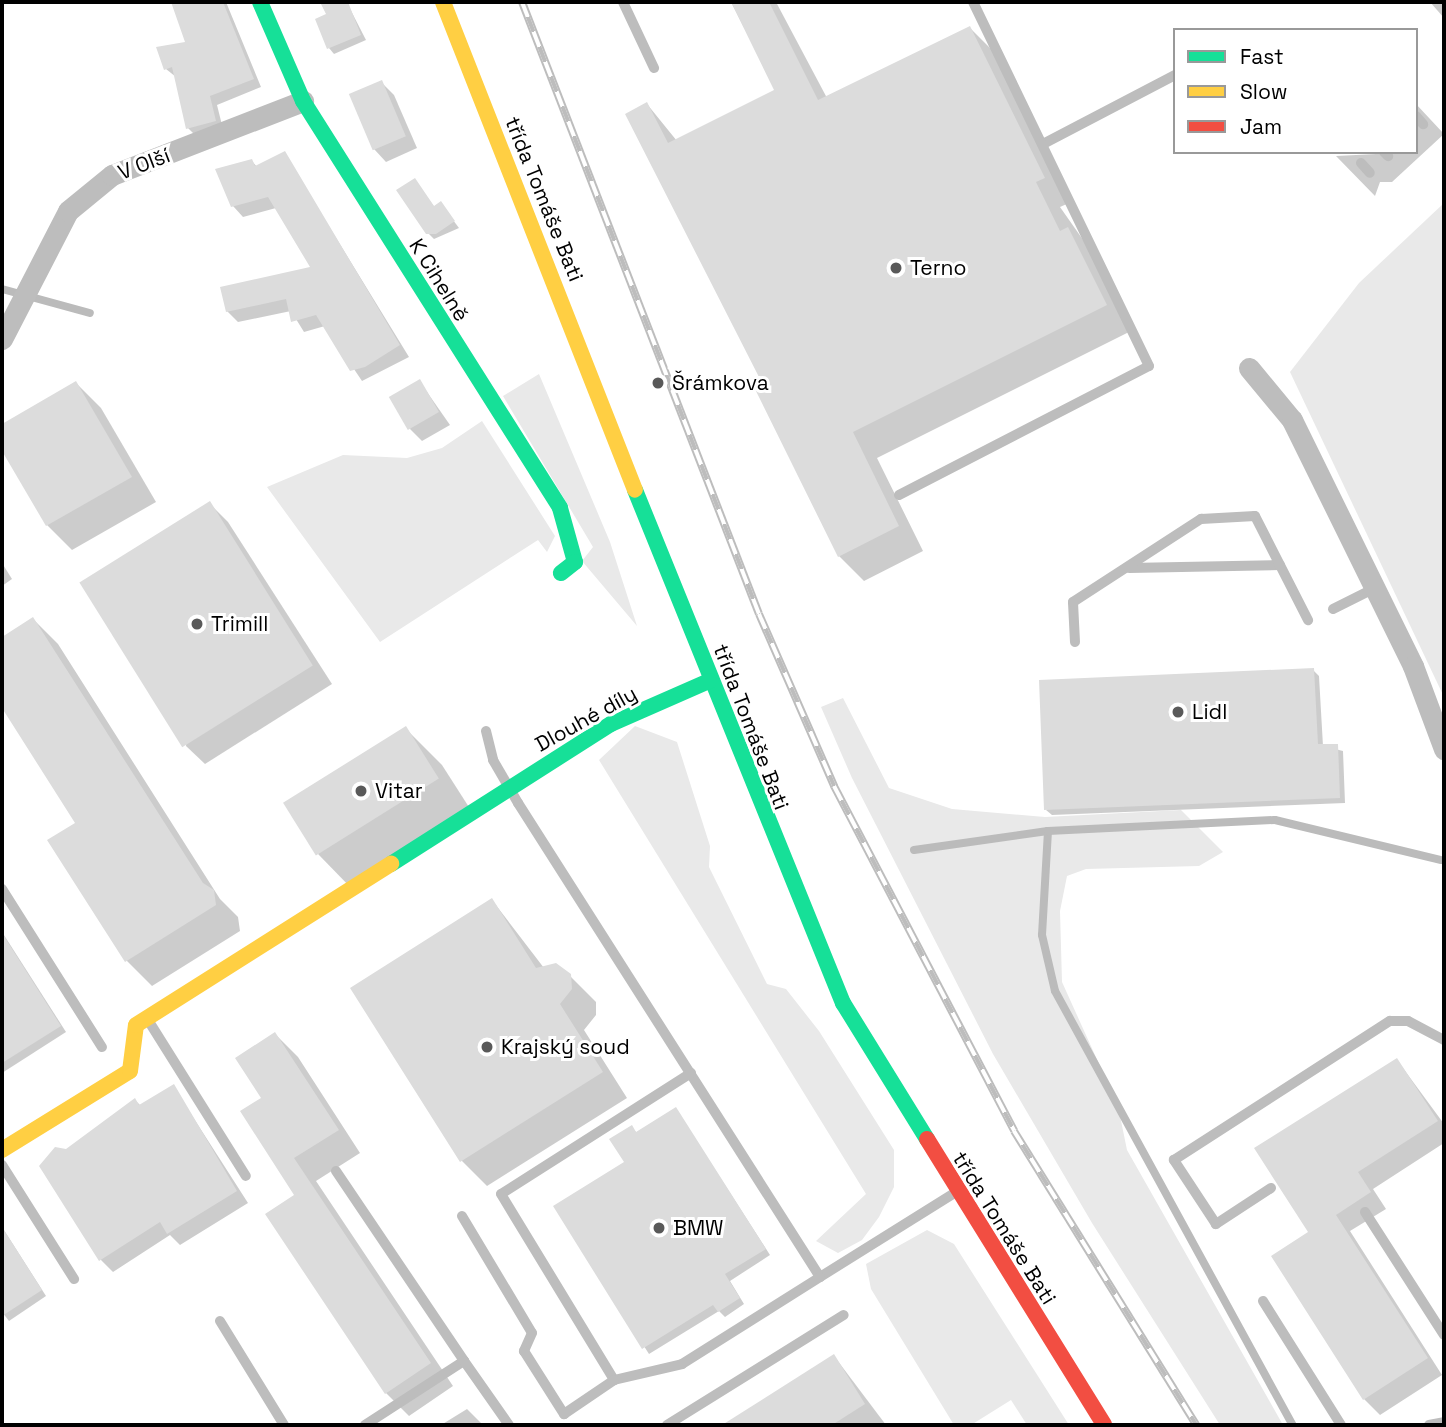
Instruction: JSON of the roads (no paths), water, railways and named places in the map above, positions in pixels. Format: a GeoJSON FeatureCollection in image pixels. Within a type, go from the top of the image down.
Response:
{"type":"FeatureCollection","features":[{"type":"Feature","properties":{"kind":"main road","name":"K Cihelně"},"geometry":{"type":"LineString","coordinates":[[260,2],[303,102],[560,508],[575,562],[561,573]]}},
{"type":"Feature","properties":{"kind":"main road","name":"třída Tomáše Bati"},"geometry":{"type":"LineString","coordinates":[[443,2],[709,681],[843,1003],[956,1192],[1104,1425]]}},
{"type":"Feature","properties":{"kind":"main road","name":"Dlouhé díly"},"geometry":{"type":"LineString","coordinates":[[142,1021],[611,724],[709,681]]}},
{"type":"Feature","properties":{"kind":"main road"},"geometry":{"type":"LineString","coordinates":[[2,1150],[130,1070],[142,1021]]}},
{"type":"Feature","properties":{"kind":"street","name":"V Olší"},"geometry":{"type":"LineString","coordinates":[[2,339],[68,211],[112,175],[303,102]]}},
{"type":"Feature","properties":{"kind":"street"},"geometry":{"type":"LineString","coordinates":[[1250,368],[1292,421],[1375,588],[1444,749]]}},
{"type":"Feature","properties":{"kind":"lane"},"geometry":{"type":"LineString","coordinates":[[623,2],[654,68]]}},
{"type":"Feature","properties":{"kind":"lane"},"geometry":{"type":"LineString","coordinates":[[899,495],[1149,366],[973,2]]}},
{"type":"Feature","properties":{"kind":"lane"},"geometry":{"type":"LineString","coordinates":[[1043,144],[1173,76]]}},
{"type":"Feature","properties":{"kind":"lane"},"geometry":{"type":"LineString","coordinates":[[1361,163],[1370,173]]}},
{"type":"Feature","properties":{"kind":"lane"},"geometry":{"type":"LineString","coordinates":[[1075,642],[1073,602],[1201,519],[1255,516],[1308,620]]}},
{"type":"Feature","properties":{"kind":"lane"},"geometry":{"type":"LineString","coordinates":[[1126,568],[1280,565]]}},
{"type":"Feature","properties":{"kind":"lane"},"geometry":{"type":"LineString","coordinates":[[1333,609],[1375,588]]}},
{"type":"Feature","properties":{"kind":"lane"},"geometry":{"type":"LineString","coordinates":[[486,731],[508,787],[820,1277]]}},
{"type":"Feature","properties":{"kind":"lane"},"geometry":{"type":"LineString","coordinates":[[2,890],[102,1047]]}},
{"type":"Feature","properties":{"kind":"lane"},"geometry":{"type":"LineString","coordinates":[[142,1021],[246,1176]]}},
{"type":"Feature","properties":{"kind":"lane"},"geometry":{"type":"LineString","coordinates":[[1271,1188],[1216,1224],[1174,1160],[1390,1021],[1408,1021],[1444,1040]]}},
{"type":"Feature","properties":{"kind":"lane"},"geometry":{"type":"LineString","coordinates":[[614,1380],[501,1194],[691,1073]]}},
{"type":"Feature","properties":{"kind":"lane"},"geometry":{"type":"LineString","coordinates":[[2,1165],[74,1279]]}},
{"type":"Feature","properties":{"kind":"lane"},"geometry":{"type":"LineString","coordinates":[[336,1171],[509,1425]]}},
{"type":"Feature","properties":{"kind":"lane"},"geometry":{"type":"LineString","coordinates":[[462,1216],[531,1333],[524,1351],[564,1414],[614,1380],[682,1364],[956,1192]]}},
{"type":"Feature","properties":{"kind":"lane"},"geometry":{"type":"LineString","coordinates":[[1365,1212],[1444,1335]]}},
{"type":"Feature","properties":{"kind":"lane"},"geometry":{"type":"LineString","coordinates":[[1263,1301],[1341,1425]]}},
{"type":"Feature","properties":{"kind":"lane"},"geometry":{"type":"LineString","coordinates":[[667,1425],[844,1315]]}},
{"type":"Feature","properties":{"kind":"lane"},"geometry":{"type":"LineString","coordinates":[[220,1321],[284,1425]]}},
{"type":"Feature","properties":{"kind":"lane"},"geometry":{"type":"LineString","coordinates":[[365,1425],[464,1361]]}},
{"type":"Feature","properties":{"kind":"lane"},"geometry":{"type":"LineString","coordinates":[[1429,1425],[1444,1422]]}},
{"type":"Feature","properties":{"kind":"waterway"},"geometry":{"type":"LineString","coordinates":[[2,289],[90,313]]}},
{"type":"Feature","properties":{"kind":"waterway"},"geometry":{"type":"LineString","coordinates":[[914,850],[1048,831],[1275,820],[1440,860]]}},
{"type":"Feature","properties":{"kind":"waterway"},"geometry":{"type":"LineString","coordinates":[[1048,831],[1042,935],[1055,991],[1293,1425]]}},
{"type":"Feature","properties":{"kind":"railway"},"geometry":{"type":"LineString","coordinates":[[522,2],[759,614],[834,786],[1014,1131],[1196,1425]]}},
{"type":"Feature","properties":{"kind":"place","name":"Terno"},"geometry":{"type":"Point","coordinates":[896,268]}},
{"type":"Feature","properties":{"kind":"place","name":"Šrámkova"},"geometry":{"type":"Point","coordinates":[658,383]}},
{"type":"Feature","properties":{"kind":"place","name":"Trimill"},"geometry":{"type":"Point","coordinates":[197,624]}},
{"type":"Feature","properties":{"kind":"place","name":"Lidl"},"geometry":{"type":"Point","coordinates":[1178,712]}},
{"type":"Feature","properties":{"kind":"place","name":"Vitar"},"geometry":{"type":"Point","coordinates":[361,791]}},
{"type":"Feature","properties":{"kind":"place","name":"Krajský soud"},"geometry":{"type":"Point","coordinates":[487,1047]}},
{"type":"Feature","properties":{"kind":"place","name":"BMW"},"geometry":{"type":"Point","coordinates":[659,1228]}}]}
